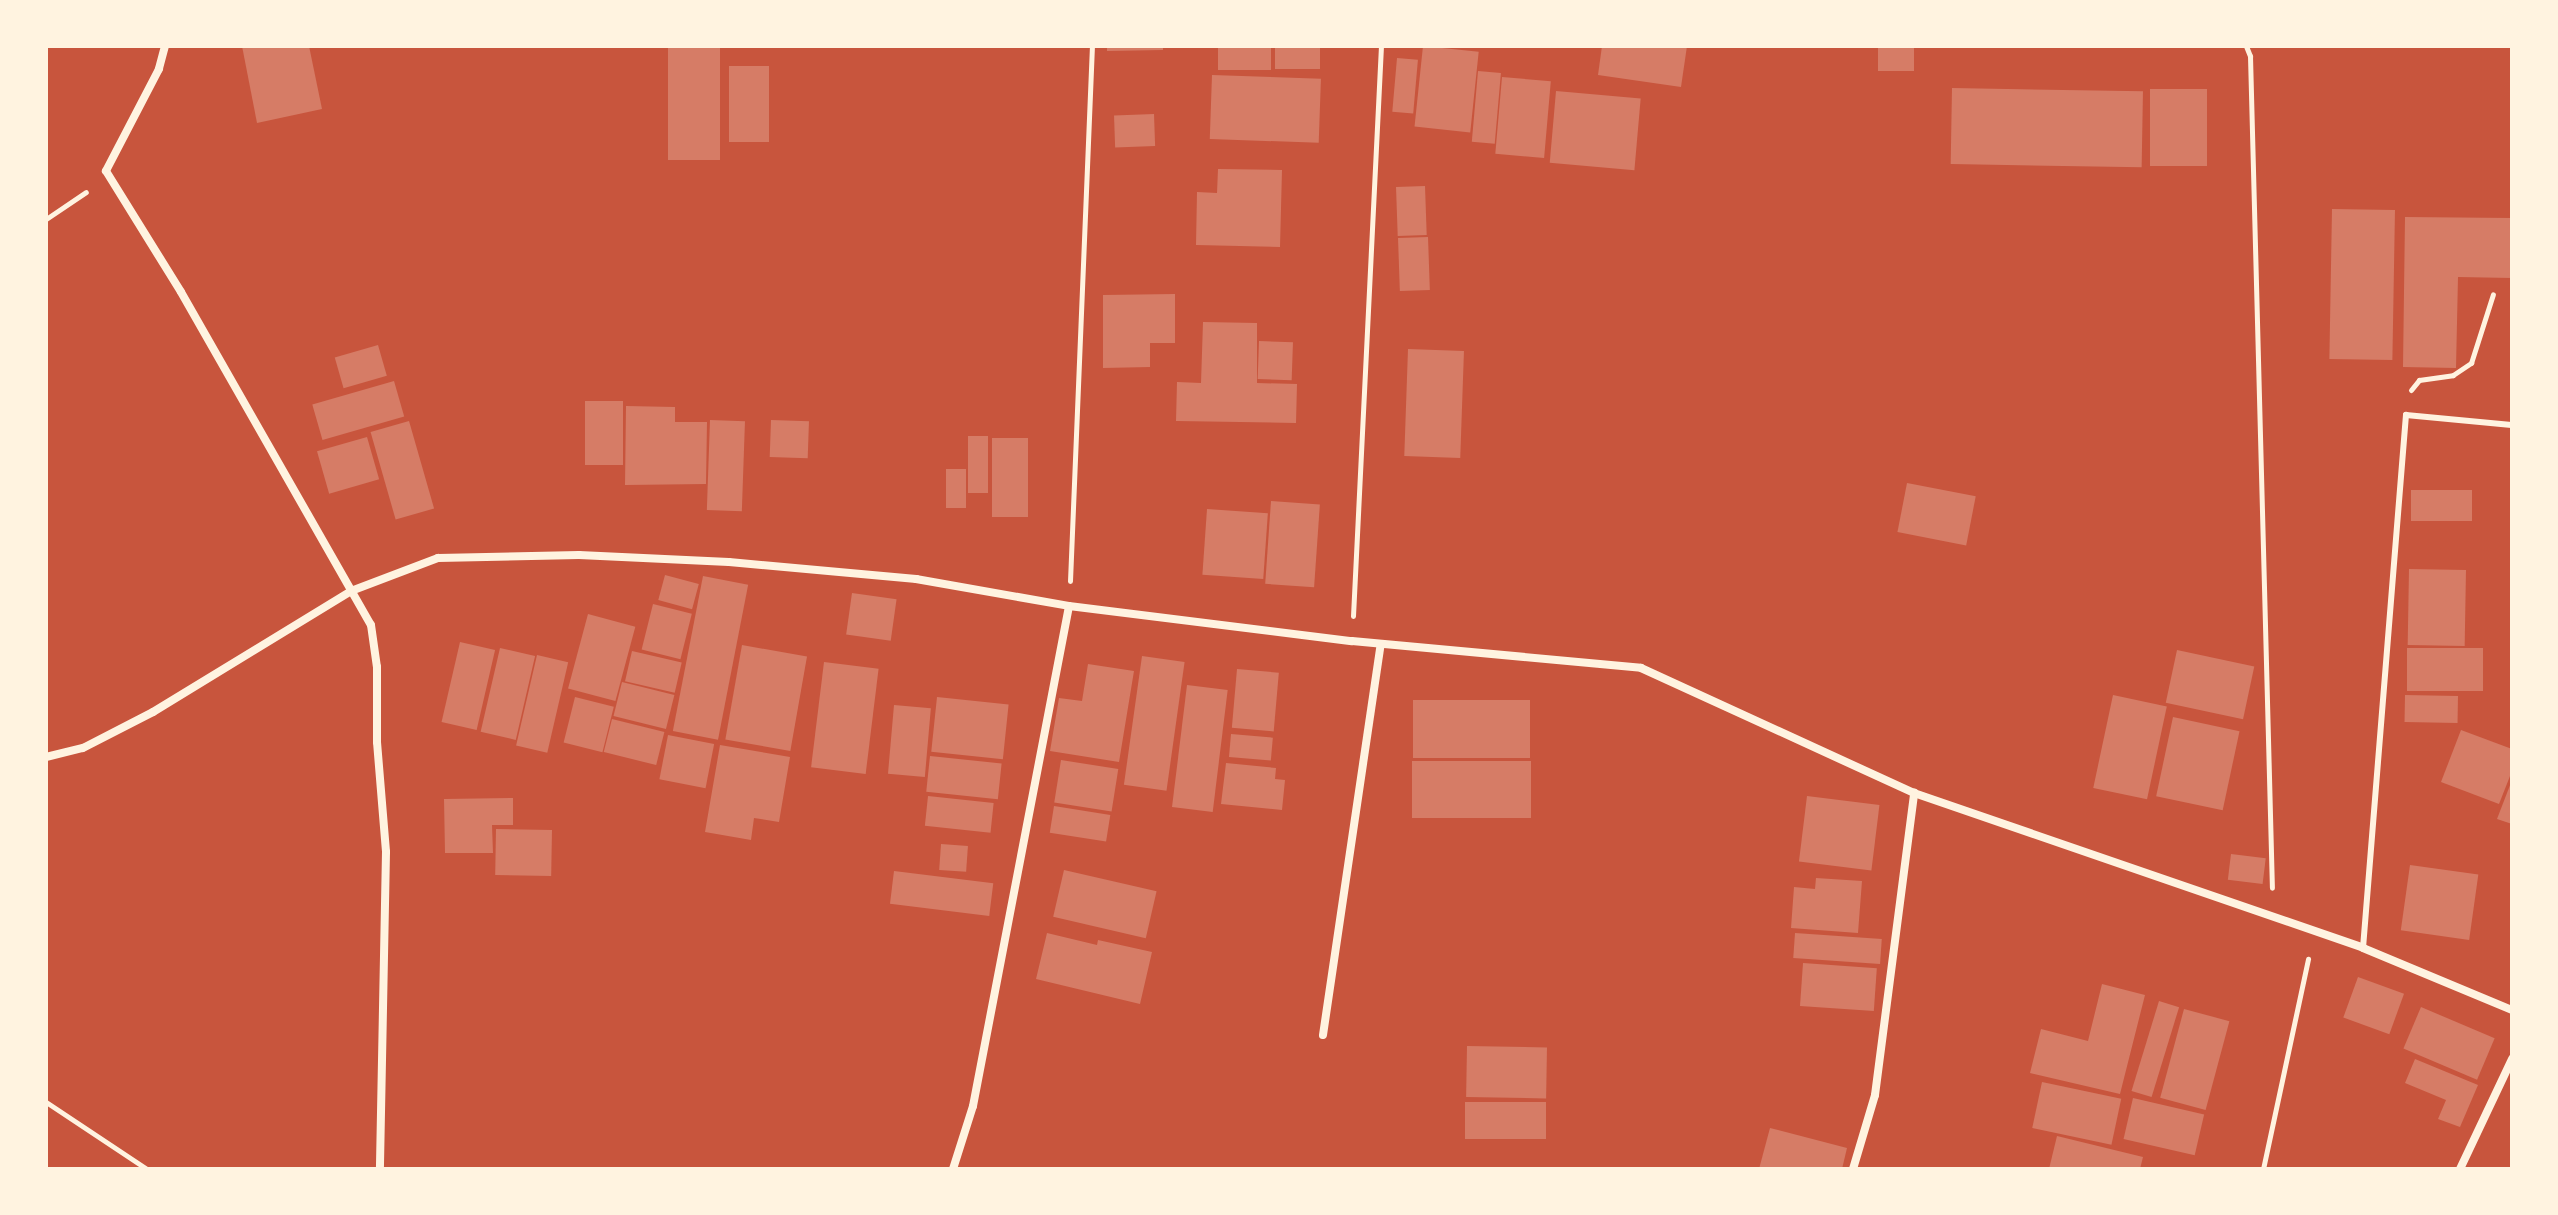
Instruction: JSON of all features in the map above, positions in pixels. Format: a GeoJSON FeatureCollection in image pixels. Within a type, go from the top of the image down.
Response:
{"type":"FeatureCollection","features":[{"type":"Feature","properties":{"kind":"street"},"geometry":{"type":"LineString","coordinates":[[165,46],[159,69],[106,171],[181,292],[371,625],[377,667],[377,742],[386,852],[380,1169]]}},
{"type":"Feature","properties":{"kind":"street"},"geometry":{"type":"LineString","coordinates":[[46,757],[83,748],[153,712],[351,591],[438,558],[579,555],[729,562],[916,579],[1069,606],[1352,641],[1641,668],[1914,793],[2273,915],[2363,948],[2512,1010]]}},
{"type":"Feature","properties":{"kind":"street"},"geometry":{"type":"LineString","coordinates":[[953,1169],[973,1106],[1069,606]]}},
{"type":"Feature","properties":{"kind":"street"},"geometry":{"type":"LineString","coordinates":[[1323,1035],[1381,644]]}},
{"type":"Feature","properties":{"kind":"street"},"geometry":{"type":"LineString","coordinates":[[1853,1169],[1875,1095],[1914,793]]}},
{"type":"Feature","properties":{"kind":"street"},"geometry":{"type":"LineString","coordinates":[[2460,1169],[2512,1059]]}},
{"type":"Feature","properties":{"kind":"lane"},"geometry":{"type":"LineString","coordinates":[[2363,948],[2406,415],[2512,425]]}},
{"type":"Feature","properties":{"kind":"path"},"geometry":{"type":"LineString","coordinates":[[1069,606],[1092,46]]}},
{"type":"Feature","properties":{"kind":"path"},"geometry":{"type":"LineString","coordinates":[[1352,641],[1381,46]]}},
{"type":"Feature","properties":{"kind":"path"},"geometry":{"type":"LineString","coordinates":[[2246,46],[2250,56],[2273,915]]}},
{"type":"Feature","properties":{"kind":"path"},"geometry":{"type":"LineString","coordinates":[[46,219],[78,199],[106,171]]}},
{"type":"Feature","properties":{"kind":"path"},"geometry":{"type":"LineString","coordinates":[[2406,415],[2414,382],[2453,375],[2471,363],[2493,294]]}},
{"type":"Feature","properties":{"kind":"path"},"geometry":{"type":"LineString","coordinates":[[2263,1169],[2314,932]]}},
{"type":"Feature","properties":{"kind":"path"},"geometry":{"type":"LineString","coordinates":[[46,1102],[147,1169]]}},
{"type":"Feature","properties":{"kind":"building"},"geometry":{"type":"Polygon","coordinates":[[[242,46],[309,46],[322,109],[257,123],[242,46]]]}},
{"type":"Feature","properties":{"kind":"building"},"geometry":{"type":"Polygon","coordinates":[[[668,46],[720,46],[720,160],[668,160],[668,46]]]}},
{"type":"Feature","properties":{"kind":"building"},"geometry":{"type":"Polygon","coordinates":[[[1107,46],[1163,46],[1163,50],[1107,51],[1107,46]]]}},
{"type":"Feature","properties":{"kind":"building"},"geometry":{"type":"Polygon","coordinates":[[[1218,46],[1271,46],[1271,70],[1218,70],[1218,46]]]}},
{"type":"Feature","properties":{"kind":"building"},"geometry":{"type":"Polygon","coordinates":[[[1275,46],[1320,46],[1320,69],[1275,69],[1275,46]]]}},
{"type":"Feature","properties":{"kind":"building"},"geometry":{"type":"Polygon","coordinates":[[[1423,46],[1479,52],[1470,132],[1415,127],[1423,46]]]}},
{"type":"Feature","properties":{"kind":"building"},"geometry":{"type":"Polygon","coordinates":[[[1602,46],[1687,46],[1681,87],[1598,75],[1602,46]]]}},
{"type":"Feature","properties":{"kind":"building"},"geometry":{"type":"Polygon","coordinates":[[[1878,46],[1914,46],[1914,71],[1878,71],[1878,46]]]}},
{"type":"Feature","properties":{"kind":"building"},"geometry":{"type":"Polygon","coordinates":[[[1397,58],[1418,60],[1413,114],[1392,112],[1397,58]]]}},
{"type":"Feature","properties":{"kind":"building"},"geometry":{"type":"Polygon","coordinates":[[[729,66],[769,66],[769,142],[729,142],[729,66]]]}},
{"type":"Feature","properties":{"kind":"building"},"geometry":{"type":"Polygon","coordinates":[[[1478,71],[1501,73],[1495,144],[1472,142],[1478,71]]]}},
{"type":"Feature","properties":{"kind":"building"},"geometry":{"type":"Polygon","coordinates":[[[1212,75],[1321,79],[1319,143],[1210,139],[1212,75]]]}},
{"type":"Feature","properties":{"kind":"building"},"geometry":{"type":"Polygon","coordinates":[[[1502,77],[1551,81],[1544,158],[1495,154],[1502,77]]]}},
{"type":"Feature","properties":{"kind":"building"},"geometry":{"type":"Polygon","coordinates":[[[1952,88],[2143,91],[2142,167],[1951,164],[1952,88]]]}},
{"type":"Feature","properties":{"kind":"building"},"geometry":{"type":"Polygon","coordinates":[[[2150,89],[2207,89],[2207,166],[2150,166],[2150,89]]]}},
{"type":"Feature","properties":{"kind":"building"},"geometry":{"type":"Polygon","coordinates":[[[1556,91],[1641,98],[1634,170],[1550,163],[1556,91]]]}},
{"type":"Feature","properties":{"kind":"building"},"geometry":{"type":"Polygon","coordinates":[[[1154,114],[1155,146],[1115,147],[1114,115],[1154,114]]]}},
{"type":"Feature","properties":{"kind":"building"},"geometry":{"type":"Polygon","coordinates":[[[1218,169],[1282,170],[1280,247],[1196,245],[1197,192],[1217,193],[1218,169]]]}},
{"type":"Feature","properties":{"kind":"building"},"geometry":{"type":"Polygon","coordinates":[[[1425,186],[1427,235],[1398,236],[1396,187],[1425,186]]]}},
{"type":"Feature","properties":{"kind":"building"},"geometry":{"type":"Polygon","coordinates":[[[2332,209],[2395,210],[2392,360],[2329,359],[2332,209]]]}},
{"type":"Feature","properties":{"kind":"building"},"geometry":{"type":"Polygon","coordinates":[[[2405,217],[2512,218],[2512,278],[2458,277],[2456,368],[2403,367],[2405,217]]]}},
{"type":"Feature","properties":{"kind":"building"},"geometry":{"type":"Polygon","coordinates":[[[1428,237],[1430,290],[1400,291],[1398,238],[1428,237]]]}},
{"type":"Feature","properties":{"kind":"building"},"geometry":{"type":"Polygon","coordinates":[[[1175,294],[1175,343],[1150,343],[1150,367],[1103,368],[1103,295],[1175,294]]]}},
{"type":"Feature","properties":{"kind":"building"},"geometry":{"type":"Polygon","coordinates":[[[1203,322],[1257,323],[1257,383],[1297,384],[1296,423],[1176,421],[1177,382],[1201,383],[1203,322]]]}},
{"type":"Feature","properties":{"kind":"building"},"geometry":{"type":"Polygon","coordinates":[[[1259,341],[1293,342],[1292,380],[1258,379],[1259,341]]]}},
{"type":"Feature","properties":{"kind":"building"},"geometry":{"type":"Polygon","coordinates":[[[378,345],[387,376],[344,388],[335,357],[378,345]]]}},
{"type":"Feature","properties":{"kind":"building"},"geometry":{"type":"Polygon","coordinates":[[[1408,349],[1464,351],[1460,458],[1404,456],[1408,349]]]}},
{"type":"Feature","properties":{"kind":"building"},"geometry":{"type":"Polygon","coordinates":[[[394,381],[404,417],[322,440],[312,404],[394,381]]]}},
{"type":"Feature","properties":{"kind":"building"},"geometry":{"type":"Polygon","coordinates":[[[585,401],[623,401],[623,465],[585,465],[585,401]]]}},
{"type":"Feature","properties":{"kind":"building"},"geometry":{"type":"Polygon","coordinates":[[[626,406],[675,407],[675,422],[707,422],[706,484],[625,485],[626,406]]]}},
{"type":"Feature","properties":{"kind":"building"},"geometry":{"type":"Polygon","coordinates":[[[710,420],[745,421],[742,511],[707,510],[710,420]]]}},
{"type":"Feature","properties":{"kind":"building"},"geometry":{"type":"Polygon","coordinates":[[[771,420],[809,421],[808,458],[770,457],[771,420]]]}},
{"type":"Feature","properties":{"kind":"building"},"geometry":{"type":"Polygon","coordinates":[[[409,421],[434,508],[396,520],[371,432],[409,421]]]}},
{"type":"Feature","properties":{"kind":"building"},"geometry":{"type":"Polygon","coordinates":[[[968,436],[988,436],[988,493],[968,493],[968,436]]]}},
{"type":"Feature","properties":{"kind":"building"},"geometry":{"type":"Polygon","coordinates":[[[367,437],[379,479],[329,494],[317,451],[367,437]]]}},
{"type":"Feature","properties":{"kind":"building"},"geometry":{"type":"Polygon","coordinates":[[[992,438],[1028,438],[1028,517],[992,517],[992,438]]]}},
{"type":"Feature","properties":{"kind":"building"},"geometry":{"type":"Polygon","coordinates":[[[946,469],[966,469],[966,508],[946,508],[946,469]]]}},
{"type":"Feature","properties":{"kind":"building"},"geometry":{"type":"Polygon","coordinates":[[[1907,483],[1976,496],[1966,545],[1897,532],[1907,483]]]}},
{"type":"Feature","properties":{"kind":"building"},"geometry":{"type":"Polygon","coordinates":[[[2411,490],[2472,490],[2472,521],[2411,521],[2411,490]]]}},
{"type":"Feature","properties":{"kind":"building"},"geometry":{"type":"Polygon","coordinates":[[[1271,501],[1320,504],[1314,587],[1265,584],[1271,501]]]}},
{"type":"Feature","properties":{"kind":"building"},"geometry":{"type":"Polygon","coordinates":[[[1207,509],[1268,513],[1263,579],[1202,575],[1207,509]]]}},
{"type":"Feature","properties":{"kind":"building"},"geometry":{"type":"Polygon","coordinates":[[[2409,569],[2466,570],[2465,646],[2408,645],[2409,569]]]}},
{"type":"Feature","properties":{"kind":"building"},"geometry":{"type":"Polygon","coordinates":[[[665,575],[699,584],[692,609],[658,600],[665,575]]]}},
{"type":"Feature","properties":{"kind":"building"},"geometry":{"type":"Polygon","coordinates":[[[703,576],[748,585],[718,740],[673,731],[703,576]]]}},
{"type":"Feature","properties":{"kind":"building"},"geometry":{"type":"Polygon","coordinates":[[[852,593],[897,599],[891,641],[846,635],[852,593]]]}},
{"type":"Feature","properties":{"kind":"building"},"geometry":{"type":"Polygon","coordinates":[[[653,604],[692,614],[680,659],[642,650],[653,604]]]}},
{"type":"Feature","properties":{"kind":"building"},"geometry":{"type":"Polygon","coordinates":[[[588,614],[635,627],[615,701],[568,688],[588,614]]]}},
{"type":"Feature","properties":{"kind":"building"},"geometry":{"type":"Polygon","coordinates":[[[460,642],[495,650],[477,730],[442,722],[460,642]]]}},
{"type":"Feature","properties":{"kind":"building"},"geometry":{"type":"Polygon","coordinates":[[[742,645],[807,656],[790,751],[725,740],[742,645]]]}},
{"type":"Feature","properties":{"kind":"building"},"geometry":{"type":"Polygon","coordinates":[[[500,648],[535,656],[516,740],[481,732],[500,648]]]}},
{"type":"Feature","properties":{"kind":"building"},"geometry":{"type":"Polygon","coordinates":[[[2407,648],[2483,648],[2483,691],[2407,691],[2407,648]]]}},
{"type":"Feature","properties":{"kind":"building"},"geometry":{"type":"Polygon","coordinates":[[[2177,650],[2254,666],[2243,719],[2166,703],[2177,650]]]}},
{"type":"Feature","properties":{"kind":"building"},"geometry":{"type":"Polygon","coordinates":[[[632,651],[682,662],[675,693],[625,681],[632,651]]]}},
{"type":"Feature","properties":{"kind":"building"},"geometry":{"type":"Polygon","coordinates":[[[537,655],[568,662],[547,753],[516,746],[537,655]]]}},
{"type":"Feature","properties":{"kind":"building"},"geometry":{"type":"Polygon","coordinates":[[[1142,656],[1185,662],[1166,791],[1124,785],[1142,656]]]}},
{"type":"Feature","properties":{"kind":"building"},"geometry":{"type":"Polygon","coordinates":[[[824,662],[879,669],[866,774],[811,767],[824,662]]]}},
{"type":"Feature","properties":{"kind":"building"},"geometry":{"type":"Polygon","coordinates":[[[1088,664],[1134,671],[1119,762],[1050,751],[1059,698],[1082,701],[1088,664]]]}},
{"type":"Feature","properties":{"kind":"building"},"geometry":{"type":"Polygon","coordinates":[[[1237,669],[1279,673],[1274,731],[1232,728],[1237,669]]]}},
{"type":"Feature","properties":{"kind":"building"},"geometry":{"type":"Polygon","coordinates":[[[622,682],[674,695],[666,729],[614,716],[622,682]]]}},
{"type":"Feature","properties":{"kind":"building"},"geometry":{"type":"Polygon","coordinates":[[[1187,685],[1228,690],[1213,812],[1172,807],[1187,685]]]}},
{"type":"Feature","properties":{"kind":"building"},"geometry":{"type":"Polygon","coordinates":[[[2113,695],[2167,706],[2147,799],[2093,788],[2113,695]]]}},
{"type":"Feature","properties":{"kind":"building"},"geometry":{"type":"Polygon","coordinates":[[[2405,695],[2458,696],[2458,723],[2405,722],[2405,695]]]}},
{"type":"Feature","properties":{"kind":"building"},"geometry":{"type":"Polygon","coordinates":[[[575,697],[614,707],[602,752],[564,743],[575,697]]]}},
{"type":"Feature","properties":{"kind":"building"},"geometry":{"type":"Polygon","coordinates":[[[937,697],[1009,705],[1003,759],[931,752],[937,697]]]}},
{"type":"Feature","properties":{"kind":"building"},"geometry":{"type":"Polygon","coordinates":[[[1413,700],[1530,700],[1530,758],[1413,758],[1413,700]]]}},
{"type":"Feature","properties":{"kind":"building"},"geometry":{"type":"Polygon","coordinates":[[[894,705],[931,708],[925,777],[888,774],[894,705]]]}},
{"type":"Feature","properties":{"kind":"building"},"geometry":{"type":"Polygon","coordinates":[[[2173,717],[2240,731],[2223,810],[2156,796],[2173,717]]]}},
{"type":"Feature","properties":{"kind":"building"},"geometry":{"type":"Polygon","coordinates":[[[612,719],[664,732],[656,765],[604,752],[612,719]]]}},
{"type":"Feature","properties":{"kind":"building"},"geometry":{"type":"Polygon","coordinates":[[[2461,730],[2512,749],[2512,771],[2499,804],[2441,782],[2461,730]]]}},
{"type":"Feature","properties":{"kind":"building"},"geometry":{"type":"Polygon","coordinates":[[[1231,734],[1273,738],[1271,761],[1229,757],[1231,734]]]}},
{"type":"Feature","properties":{"kind":"building"},"geometry":{"type":"Polygon","coordinates":[[[668,735],[714,744],[706,788],[659,779],[668,735]]]}},
{"type":"Feature","properties":{"kind":"building"},"geometry":{"type":"Polygon","coordinates":[[[720,745],[790,757],[779,822],[754,818],[751,840],[705,832],[720,745]]]}},
{"type":"Feature","properties":{"kind":"building"},"geometry":{"type":"Polygon","coordinates":[[[930,756],[1002,764],[998,799],[926,792],[930,756]]]}},
{"type":"Feature","properties":{"kind":"building"},"geometry":{"type":"Polygon","coordinates":[[[1061,760],[1118,769],[1112,812],[1054,802],[1061,760]]]}},
{"type":"Feature","properties":{"kind":"building"},"geometry":{"type":"Polygon","coordinates":[[[1412,761],[1531,761],[1531,818],[1412,818],[1412,761]]]}},
{"type":"Feature","properties":{"kind":"building"},"geometry":{"type":"Polygon","coordinates":[[[1226,763],[1276,768],[1275,779],[1285,780],[1282,810],[1221,804],[1226,763]]]}},
{"type":"Feature","properties":{"kind":"building"},"geometry":{"type":"Polygon","coordinates":[[[2512,780],[2512,824],[2497,819],[2512,780]]]}},
{"type":"Feature","properties":{"kind":"building"},"geometry":{"type":"Polygon","coordinates":[[[928,796],[994,803],[991,833],[925,826],[928,796]]]}},
{"type":"Feature","properties":{"kind":"building"},"geometry":{"type":"Polygon","coordinates":[[[1807,796],[1879,805],[1871,870],[1799,862],[1807,796]]]}},
{"type":"Feature","properties":{"kind":"building"},"geometry":{"type":"Polygon","coordinates":[[[513,798],[513,825],[492,825],[493,853],[445,853],[444,799],[513,798]]]}},
{"type":"Feature","properties":{"kind":"building"},"geometry":{"type":"Polygon","coordinates":[[[1054,806],[1110,815],[1106,842],[1050,833],[1054,806]]]}},
{"type":"Feature","properties":{"kind":"building"},"geometry":{"type":"Polygon","coordinates":[[[496,829],[552,830],[551,876],[495,875],[496,829]]]}},
{"type":"Feature","properties":{"kind":"building"},"geometry":{"type":"Polygon","coordinates":[[[941,844],[968,846],[966,872],[939,870],[941,844]]]}},
{"type":"Feature","properties":{"kind":"building"},"geometry":{"type":"Polygon","coordinates":[[[2231,854],[2266,858],[2263,884],[2228,880],[2231,854]]]}},
{"type":"Feature","properties":{"kind":"building"},"geometry":{"type":"Polygon","coordinates":[[[2410,865],[2478,875],[2469,940],[2401,930],[2410,865]]]}},
{"type":"Feature","properties":{"kind":"building"},"geometry":{"type":"Polygon","coordinates":[[[1064,870],[1157,891],[1146,938],[1053,917],[1064,870]]]}},
{"type":"Feature","properties":{"kind":"building"},"geometry":{"type":"Polygon","coordinates":[[[894,871],[993,883],[989,916],[890,904],[894,871]]]}},
{"type":"Feature","properties":{"kind":"building"},"geometry":{"type":"Polygon","coordinates":[[[1816,878],[1862,881],[1858,933],[1791,928],[1794,887],[1815,889],[1816,878]]]}},
{"type":"Feature","properties":{"kind":"building"},"geometry":{"type":"Polygon","coordinates":[[[1047,933],[1097,945],[1098,940],[1152,952],[1140,1004],[1036,979],[1047,933]]]}},
{"type":"Feature","properties":{"kind":"building"},"geometry":{"type":"Polygon","coordinates":[[[1795,933],[1882,939],[1880,964],[1793,958],[1795,933]]]}},
{"type":"Feature","properties":{"kind":"building"},"geometry":{"type":"Polygon","coordinates":[[[1803,963],[1877,968],[1874,1011],[1800,1006],[1803,963]]]}},
{"type":"Feature","properties":{"kind":"building"},"geometry":{"type":"Polygon","coordinates":[[[2358,977],[2404,994],[2389,1034],[2343,1017],[2358,977]]]}},
{"type":"Feature","properties":{"kind":"building"},"geometry":{"type":"Polygon","coordinates":[[[2102,984],[2145,995],[2120,1094],[2030,1073],[2041,1029],[2088,1041],[2102,984]]]}},
{"type":"Feature","properties":{"kind":"building"},"geometry":{"type":"Polygon","coordinates":[[[2159,1001],[2179,1007],[2152,1097],[2132,1091],[2159,1001]]]}},
{"type":"Feature","properties":{"kind":"building"},"geometry":{"type":"Polygon","coordinates":[[[2421,1007],[2495,1038],[2477,1080],[2403,1048],[2421,1007]]]}},
{"type":"Feature","properties":{"kind":"building"},"geometry":{"type":"Polygon","coordinates":[[[2184,1009],[2229,1021],[2206,1110],[2160,1098],[2184,1009]]]}},
{"type":"Feature","properties":{"kind":"building"},"geometry":{"type":"Polygon","coordinates":[[[1467,1046],[1547,1047],[1546,1098],[1466,1097],[1467,1046]]]}},
{"type":"Feature","properties":{"kind":"building"},"geometry":{"type":"Polygon","coordinates":[[[2415,1059],[2478,1085],[2460,1127],[2438,1119],[2446,1100],[2405,1083],[2415,1059]]]}},
{"type":"Feature","properties":{"kind":"building"},"geometry":{"type":"Polygon","coordinates":[[[2042,1082],[2121,1099],[2111,1145],[2032,1128],[2042,1082]]]}},
{"type":"Feature","properties":{"kind":"building"},"geometry":{"type":"Polygon","coordinates":[[[2133,1098],[2204,1114],[2195,1155],[2124,1139],[2133,1098]]]}},
{"type":"Feature","properties":{"kind":"building"},"geometry":{"type":"Polygon","coordinates":[[[1465,1102],[1546,1102],[1546,1139],[1465,1139],[1465,1102]]]}},
{"type":"Feature","properties":{"kind":"building"},"geometry":{"type":"Polygon","coordinates":[[[1770,1128],[1847,1148],[1842,1169],[1759,1169],[1770,1128]]]}},
{"type":"Feature","properties":{"kind":"building"},"geometry":{"type":"Polygon","coordinates":[[[2057,1136],[2143,1157],[2140,1169],[2049,1169],[2057,1136]]]}}]}
